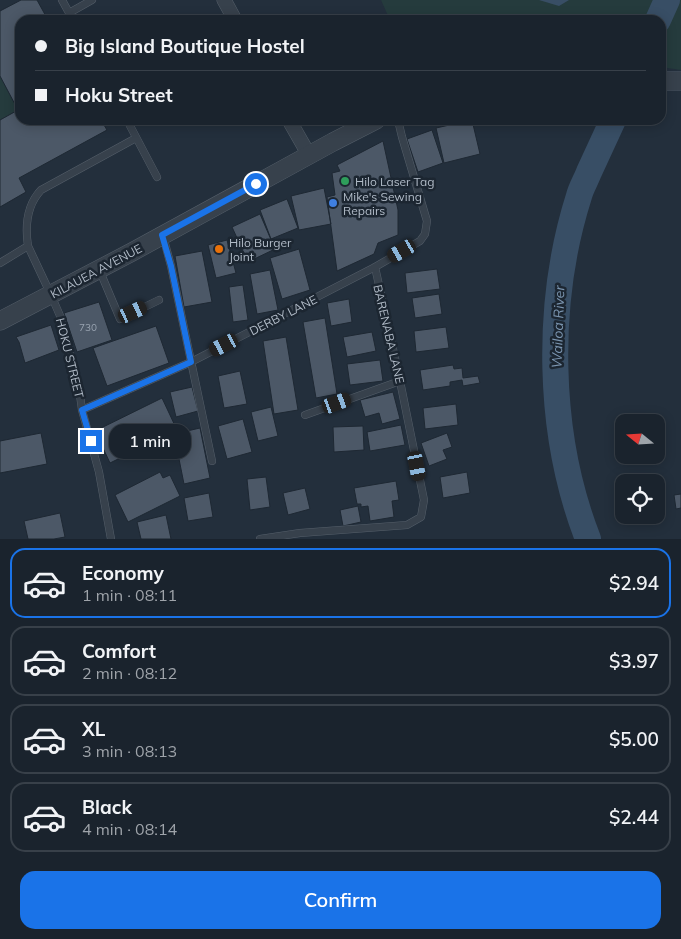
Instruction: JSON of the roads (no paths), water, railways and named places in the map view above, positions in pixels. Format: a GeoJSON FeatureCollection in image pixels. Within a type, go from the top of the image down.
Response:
{"type":"FeatureCollection","features":[{"type":"Feature","properties":{"kind":"street"},"geometry":{"type":"LineString","coordinates":[[224,0],[232,15]]}},
{"type":"Feature","properties":{"kind":"street"},"geometry":{"type":"LineString","coordinates":[[666,81],[681,81]]}},
{"type":"Feature","properties":{"kind":"street"},"geometry":{"type":"LineString","coordinates":[[292,125],[309,155]]}},
{"type":"Feature","properties":{"kind":"street","name":"KILAUEA AVENUE"},"geometry":{"type":"LineString","coordinates":[[0,321],[366,125]]}},
{"type":"Feature","properties":{"kind":"lane"},"geometry":{"type":"LineString","coordinates":[[62,0],[70,15]]}},
{"type":"Feature","properties":{"kind":"lane"},"geometry":{"type":"LineString","coordinates":[[72,15],[92,0]]}},
{"type":"Feature","properties":{"kind":"lane"},"geometry":{"type":"LineString","coordinates":[[129,125],[157,178]]}},
{"type":"Feature","properties":{"kind":"lane","name":"BARENABA LANE"},"geometry":{"type":"LineString","coordinates":[[260,539],[300,533],[407,525],[420,517],[424,500],[375,267],[416,244],[423,238],[426,230],[426,217],[399,125]]}},
{"type":"Feature","properties":{"kind":"lane"},"geometry":{"type":"LineString","coordinates":[[0,263],[28,246],[26,233],[28,213],[35,196],[41,190],[136,138]]}},
{"type":"Feature","properties":{"kind":"lane"},"geometry":{"type":"LineString","coordinates":[[162,235],[171,266],[212,461]]}},
{"type":"Feature","properties":{"kind":"lane","name":"HOKU STREET"},"geometry":{"type":"LineString","coordinates":[[28,246],[61,318],[82,410],[99,472],[111,539]]}},
{"type":"Feature","properties":{"kind":"lane","name":"DERBY LANE"},"geometry":{"type":"LineString","coordinates":[[82,410],[191,362],[375,267]]}},
{"type":"Feature","properties":{"kind":"lane"},"geometry":{"type":"LineString","coordinates":[[99,269],[120,319],[159,300]]}},
{"type":"Feature","properties":{"kind":"lane"},"geometry":{"type":"LineString","coordinates":[[305,415],[400,381]]}},
{"type":"Feature","properties":{"kind":"water"},"geometry":{"type":"Polygon","coordinates":[[[539,0],[569,0],[559,6],[539,0]]]}},
{"type":"Feature","properties":{"kind":"waterway","name":"Wailoa River"},"geometry":{"type":"LineString","coordinates":[[660,15],[667,0]]}},
{"type":"Feature","properties":{"kind":"waterway","name":"Wailoa River"},"geometry":{"type":"LineString","coordinates":[[588,539],[574,499],[558,413],[555,368],[556,324],[560,280],[568,237],[579,196],[611,125]]}},
{"type":"Feature","properties":{"kind":"place","name":"Hilo Laser Tag"},"geometry":{"type":"Point","coordinates":[345,181]}},
{"type":"Feature","properties":{"kind":"place","name":"Mike's Sewing Repairs"},"geometry":{"type":"Point","coordinates":[333,203]}},
{"type":"Feature","properties":{"kind":"place","name":"Hilo Burger Joint"},"geometry":{"type":"Point","coordinates":[219,249]}}]}
